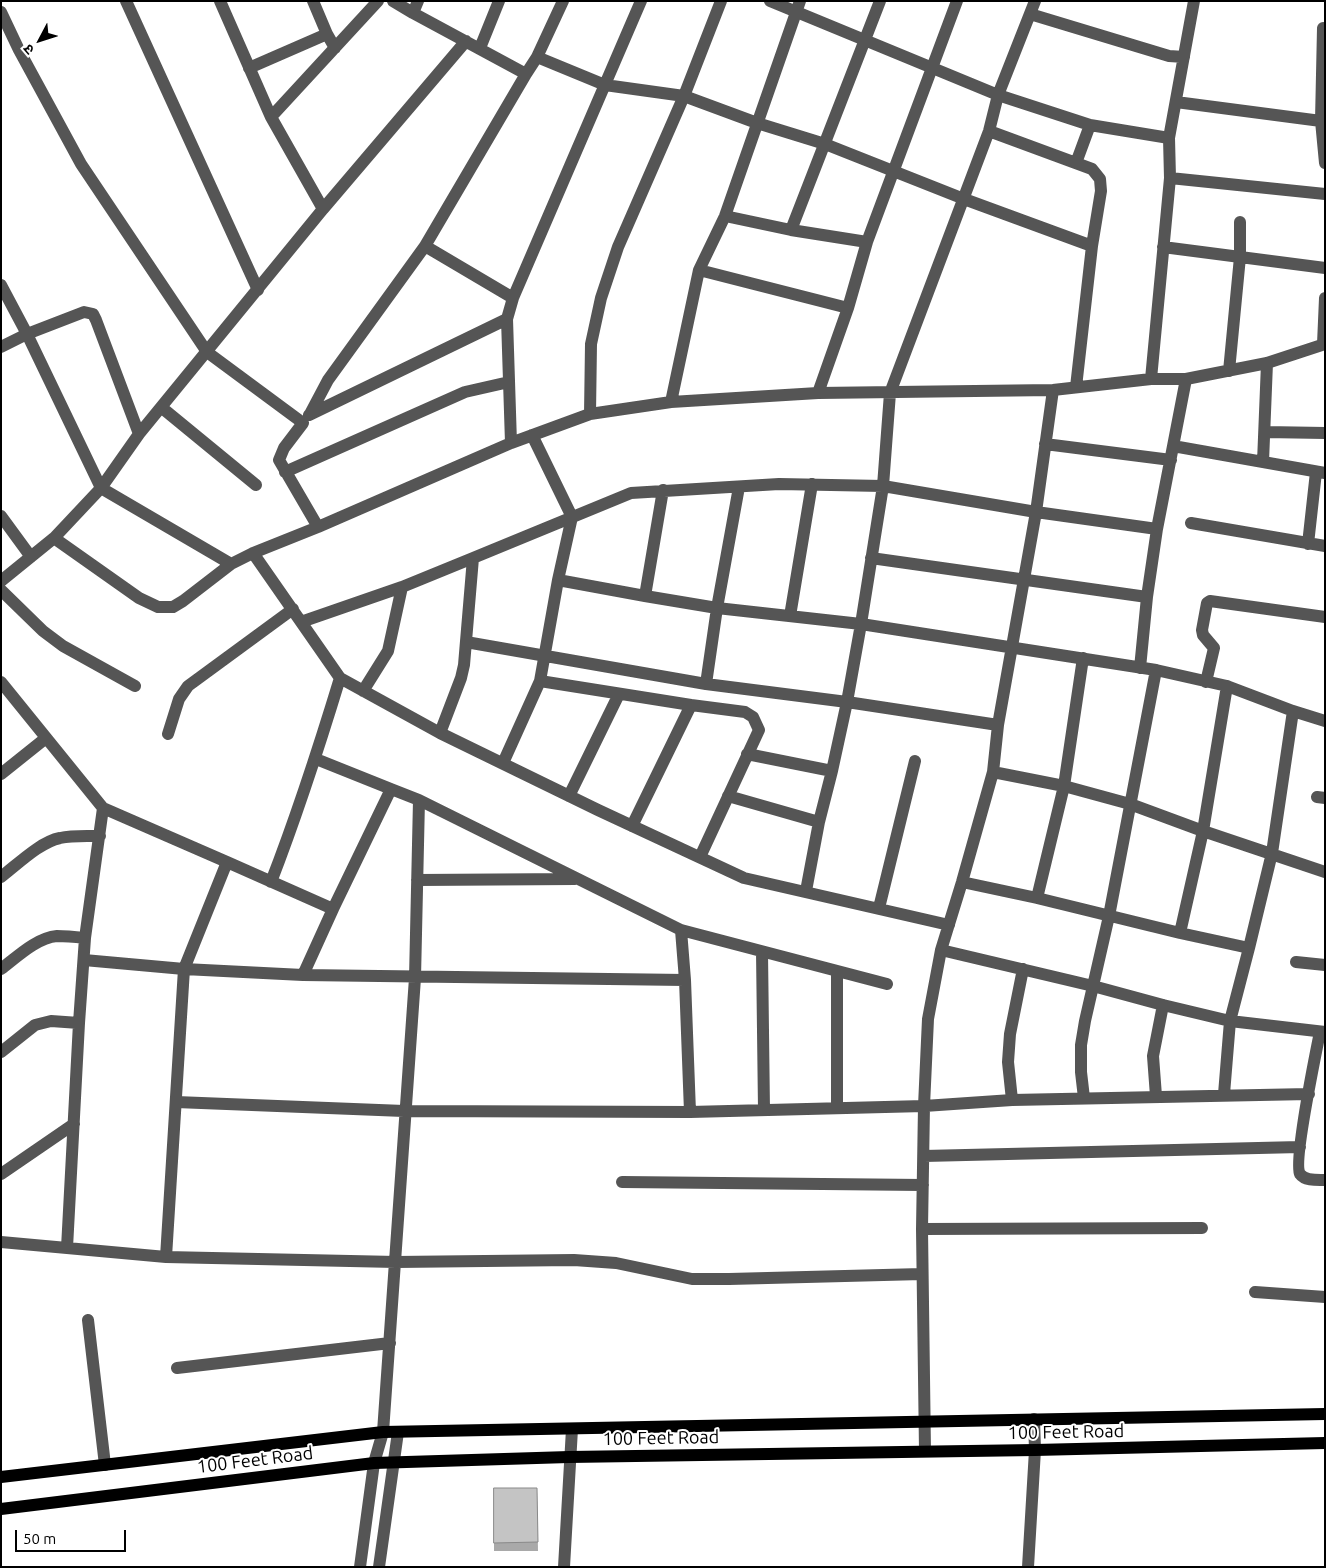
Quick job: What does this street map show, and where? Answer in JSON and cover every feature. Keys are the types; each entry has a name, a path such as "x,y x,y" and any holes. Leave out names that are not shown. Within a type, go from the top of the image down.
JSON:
{"main road":[{"name":"100 Feet Road","path":"1,1477 383,1432 1325,1414"},
{"name":"100 Feet Road","path":"1,1509 393,1462 1325,1443"}],"street":[{"path":"126,1 258,290"},
{"path":"220,1 271,117 323,209"},
{"path":"313,1 335,48"},
{"path":"271,117 378,1"},
{"path":"393,1 415,7 466,41 526,74"},
{"path":"480,48 499,1"},
{"path":"318,527 285,472 279,460 280,456 306,418 328,380 425,246 537,57 562,1"},
{"path":"511,443 507,319 512,298 641,1"},
{"path":"590,414 591,344 601,298 618,246 684,96 721,1"},
{"path":"770,1 798,6 866,40 998,95 1090,125 1169,138"},
{"path":"791,230 880,1"},
{"path":"818,393 848,308 867,242 958,1"},
{"path":"806,891 819,822 847,702 861,624 883,486 890,393 989,132 998,95 1035,1"},
{"path":"1151,378 1170,178 1169,138 1194,1"},
{"path":"671,402 699,270 725,216 798,6"},
{"path":"1,12 19,50 81,164 207,352 306,418"},
{"path":"1030,14 1169,56 1184,57"},
{"path":"1323,28 1321,122 1325,163"},
{"path":"249,68 327,34"},
{"path":"1,581 54,538 102,488 139,434 323,209 466,41"},
{"path":"537,57 604,85 684,96 757,123 825,144 964,199 1092,246"},
{"path":"1176,102 1321,122"},
{"path":"1076,163 1090,125"},
{"path":"989,132 1092,169 1100,179 1101,191 1092,246 1076,387"},
{"path":"1170,178 1325,194"},
{"path":"725,216 791,230 867,242"},
{"path":"1229,371 1240,257 1240,222"},
{"path":"425,246 512,298"},
{"path":"1163,247 1325,268"},
{"path":"699,270 848,308"},
{"path":"1,285 102,488 231,564"},
{"path":"54,538 139,598 158,606 173,607 231,564 253,553 318,527 511,443 590,414 671,402 818,393 1053,390 1151,378 1186,379 1267,363 1324,344 1325,298"},
{"path":"1,347 27,334 84,312 93,314 139,434"},
{"path":"306,418 507,319"},
{"path":"1263,462 1267,363"},
{"path":"1140,668 1147,598 1157,529 1186,379"},
{"path":"285,472 465,392 509,382"},
{"path":"925,1451 922,1229 924,1106 928,1019 941,950 993,772 998,726 1036,512 1053,390"},
{"path":"161,407 256,485"},
{"path":"1265,432 1325,433"},
{"path":"503,764 540,681 558,580 572,517 532,435"},
{"path":"1046,444 1171,460"},
{"path":"1173,446 1320,472 1308,544"},
{"path":"301,622 402,588 632,493 779,484 883,486 1036,512 1157,529"},
{"path":"790,616 812,484"},
{"path":"706,684 717,608 739,487"},
{"path":"645,596 663,490"},
{"path":"1,516 31,558"},
{"path":"1191,523 1325,546"},
{"path":"253,553 340,678 440,733 744,878 949,925"},
{"path":"440,733 461,678 473,558"},
{"path":"871,558 1147,598"},
{"path":"558,580 717,608 861,624 1156,670 1227,686 1325,721"},
{"path":"364,691 388,651 402,588"},
{"path":"1,590 43,631 135,686"},
{"path":"1206,682 1214,648 1202,630 1207,603 1210,601 1325,617"},
{"path":"168,734 178,698 188,686 293,609"},
{"path":"466,642 706,684 847,702 998,726"},
{"path":"1037,898 1064,786 1083,658"},
{"path":"1084,1098 1081,1072 1081,1045 1109,916 1156,670"},
{"path":"271,882 316,759 340,678"},
{"path":"540,681 745,712 753,717 759,730 700,857"},
{"path":"1180,933 1203,831 1227,686"},
{"path":"3,687 103,808 332,910"},
{"path":"569,796 619,694"},
{"path":"632,826 691,705"},
{"path":"1224,1094 1230,1021 1272,853 1293,711"},
{"path":"1,774 46,738"},
{"path":"748,754 832,771"},
{"path":"316,759 419,800 681,930 887,984"},
{"path":"878,908 915,761"},
{"path":"993,772 1064,786 1130,804 1325,872"},
{"path":"303,975 332,910 391,789"},
{"path":"728,796 819,822"},
{"path":"360,1567 374,1463 383,1432 390,1343 404,1111 415,978 419,800"},
{"path":"67,1248 85,938 103,808"},
{"path":"1,877 49,841 74,836 100,836"},
{"path":"166,1257 184,969 227,862"},
{"path":"417,880 578,880"},
{"path":"962,882 1248,948"},
{"path":"681,930 685,980 690,1112"},
{"path":"1,969 36,943 47,938 57,936 85,938"},
{"path":"941,950 1230,1021 1322,1032 1309,1094 1297,1169 1300,1175 1306,1179 1325,1180"},
{"path":"762,952 764,1110"},
{"path":"84,960 184,969 303,975 415,978 685,980"},
{"path":"1296,962 1325,965"},
{"path":"1012,1100 1008,1062 1010,1034 1022,969"},
{"path":"836,1108 838,971"},
{"path":"1156,1096 1153,1056 1163,1005"},
{"path":"1,1052 35,1025 51,1021 79,1023"},
{"path":"176,1102 404,1111 690,1112 924,1106 1012,1100 1224,1094 1309,1094"},
{"path":"1,1174 74,1124"},
{"path":"924,1156 1300,1147"},
{"path":"622,1182 923,1185"},
{"path":"922,1229 1202,1228"},
{"path":"1,1242 166,1257 396,1262 574,1260 616,1262 692,1279 922,1274"},
{"path":"1255,1292 1325,1297"},
{"path":"88,1320 105,1465"},
{"path":"177,1368 390,1343"},
{"path":"1028,1567 1035,1450 1034,1419"},
{"path":"564,1567 572,1428"},
{"path":"379,1567 398,1432"}],"building":[{"path":"494,1488 537,1488 538,1542 494,1543"}]}
